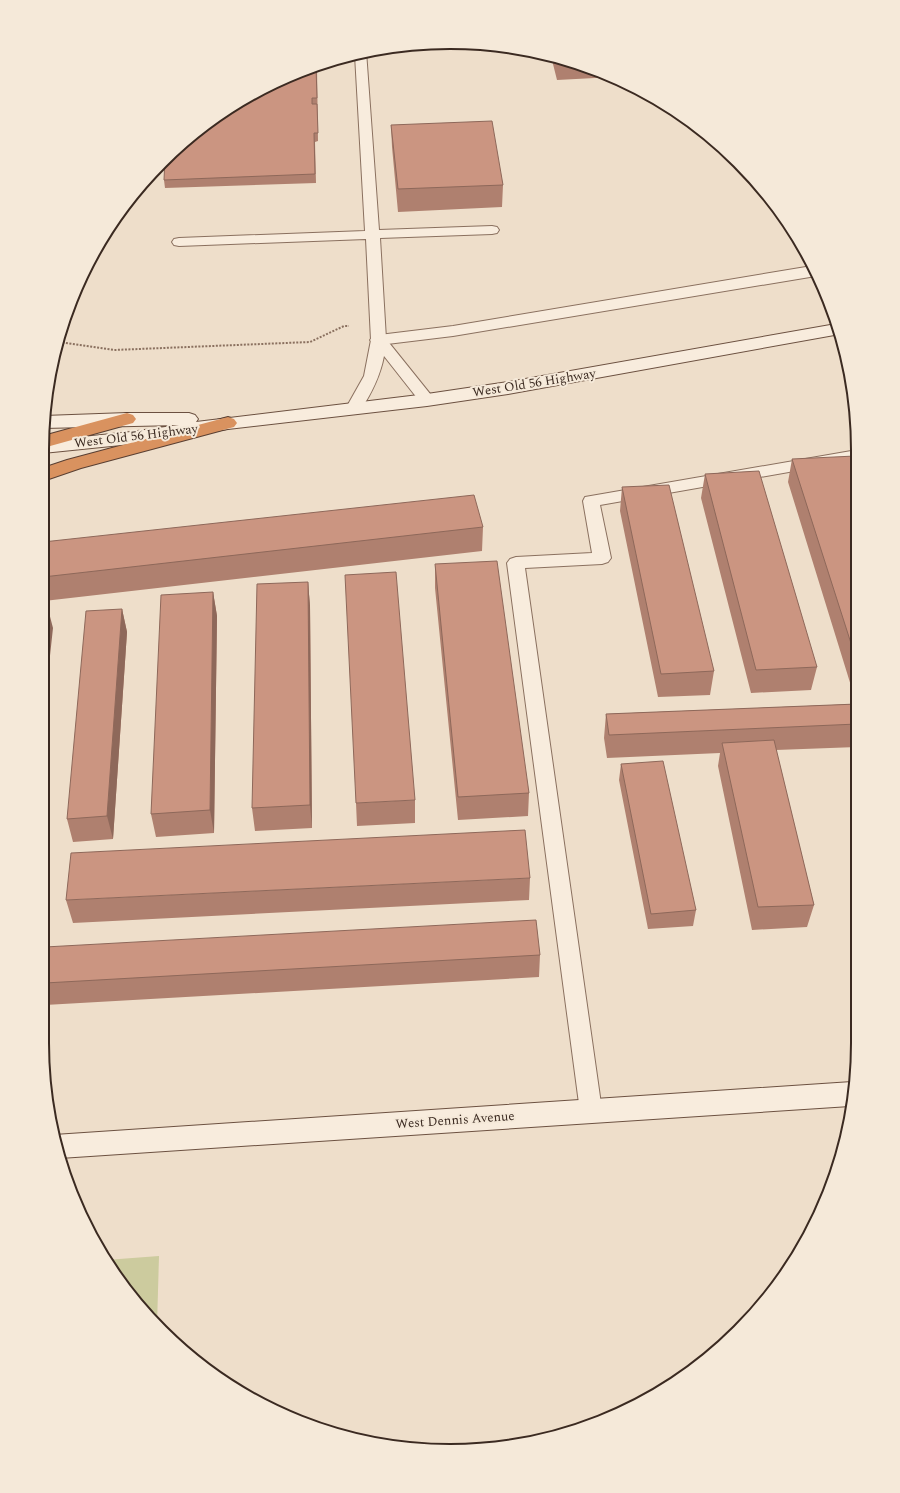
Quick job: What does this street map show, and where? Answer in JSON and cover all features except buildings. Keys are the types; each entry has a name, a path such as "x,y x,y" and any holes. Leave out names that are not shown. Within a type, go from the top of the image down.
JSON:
{"highway":[{"path":"49,440 127,419"},
{"path":"49,473 74,464 228,424"}],"street":[{"path":"378,332 453,331 809,272"},
{"name":"West Old 56 Highway","path":"49,446 131,438 228,424 427,400 833,330"},
{"name":"West Old 56 Highway","path":"50,422 179,418 228,424"},
{"name":"West Dennis Avenue","path":"63,1146 848,1094"}],"lane":[{"path":"354,408 367,389 376,365 378,332 361,59"},
{"path":"179,242 492,230"},
{"path":"378,332 427,400"},
{"path":"591,1111 516,563 602,558 591,500 851,456"}],"path":[{"path":"64,343 114,350 310,342 344,326 378,332"}],"green space":[{"path":"159,1256 157,1317 132,1287 113,1259"}]}
